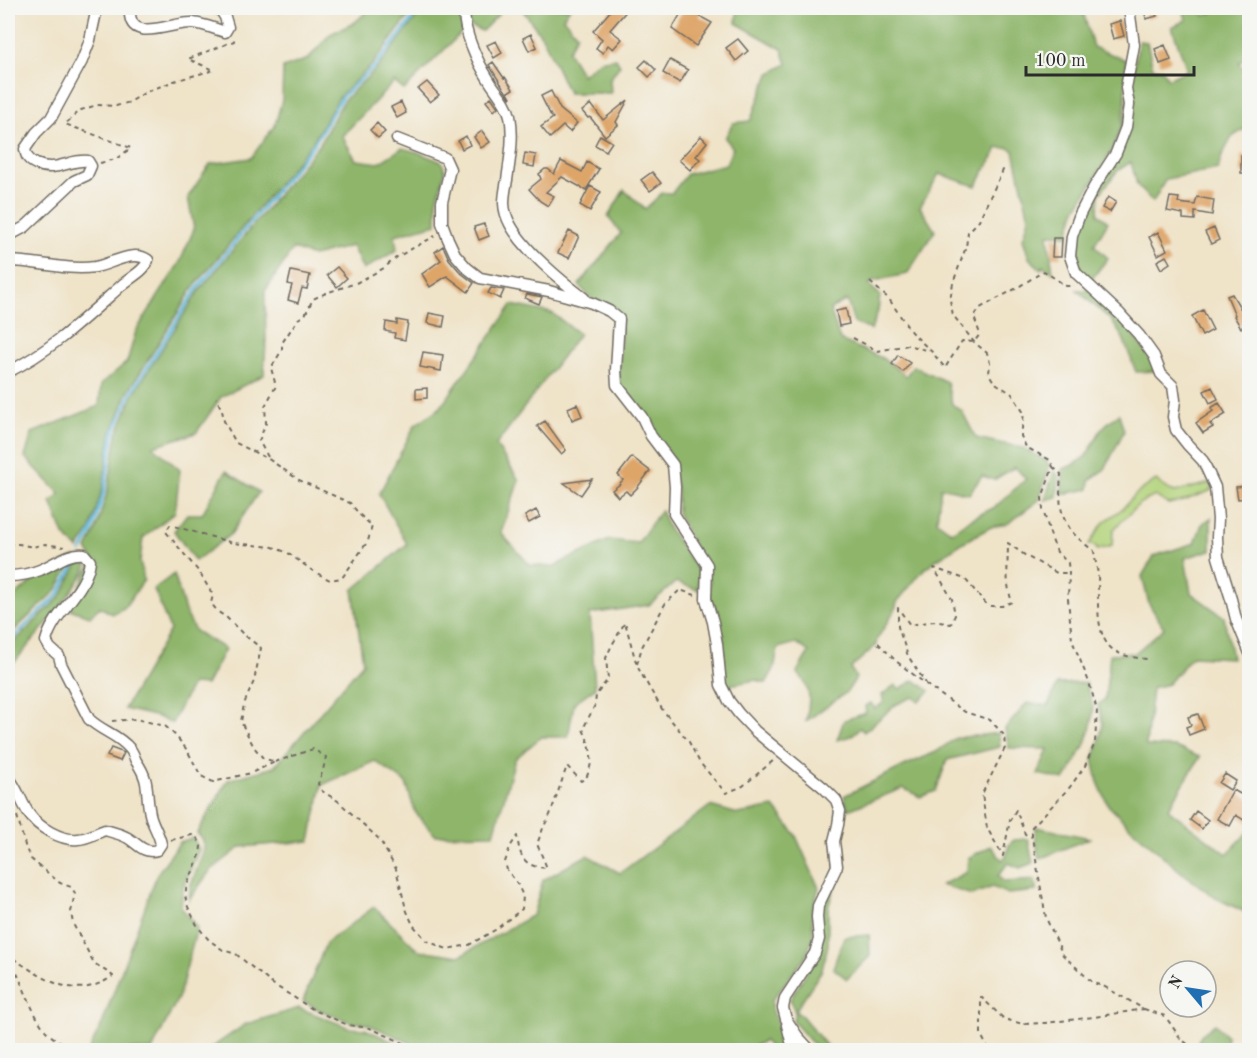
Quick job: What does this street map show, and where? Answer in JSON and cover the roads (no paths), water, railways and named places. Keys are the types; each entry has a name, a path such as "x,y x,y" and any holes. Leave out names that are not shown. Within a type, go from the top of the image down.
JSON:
{"street":[{"path":"8,236 25,227 74,181 87,174 91,166 88,161 80,160 52,168 39,165 26,156 25,149 36,133 51,118 82,61 90,40 97,8"},
{"path":"130,8 130,20 134,26 144,30 193,23 225,32 228,27 219,8"},
{"path":"465,8 466,28 473,48 489,82 510,114 512,135 503,197 504,209 510,224 528,250 573,290 609,311 619,320 617,385 642,417 651,436 673,465 674,514 706,565 706,599 713,622 721,685 739,714 824,788 836,800 840,811 834,841 837,866 819,906 817,917 819,939 815,953 785,998 783,1008 791,1041 796,1050"},
{"path":"1129,8 1134,45 1126,88 1129,105 1126,127 1116,153 1080,214 1072,236 1070,256 1076,273 1139,335 1154,356 1161,374 1173,386 1175,400 1173,417 1176,430 1203,461 1215,487 1218,557 1236,619 1250,653"},
{"path":"397,139 446,158 450,169 442,202 442,223 455,254 467,268 480,278 549,291 592,303"},
{"path":"8,261 77,268 97,266 134,255 148,260 146,267 131,277 61,339 8,372"},
{"path":"8,576 31,573 75,553 84,554 90,561 89,572 80,590 55,622 46,641 59,656 89,719 131,750 141,767 148,789 150,815 161,844 157,850 151,852 143,850 127,837 105,830 86,838 67,839 52,832 30,815 8,777"},
{"path":"786,1019 810,1050"}],"waterway":[{"path":"81,552 92,532 105,488 113,435 131,393 196,290 314,144 342,97 375,66 421,8"},
{"path":"8,641 58,595 78,558"}]}
